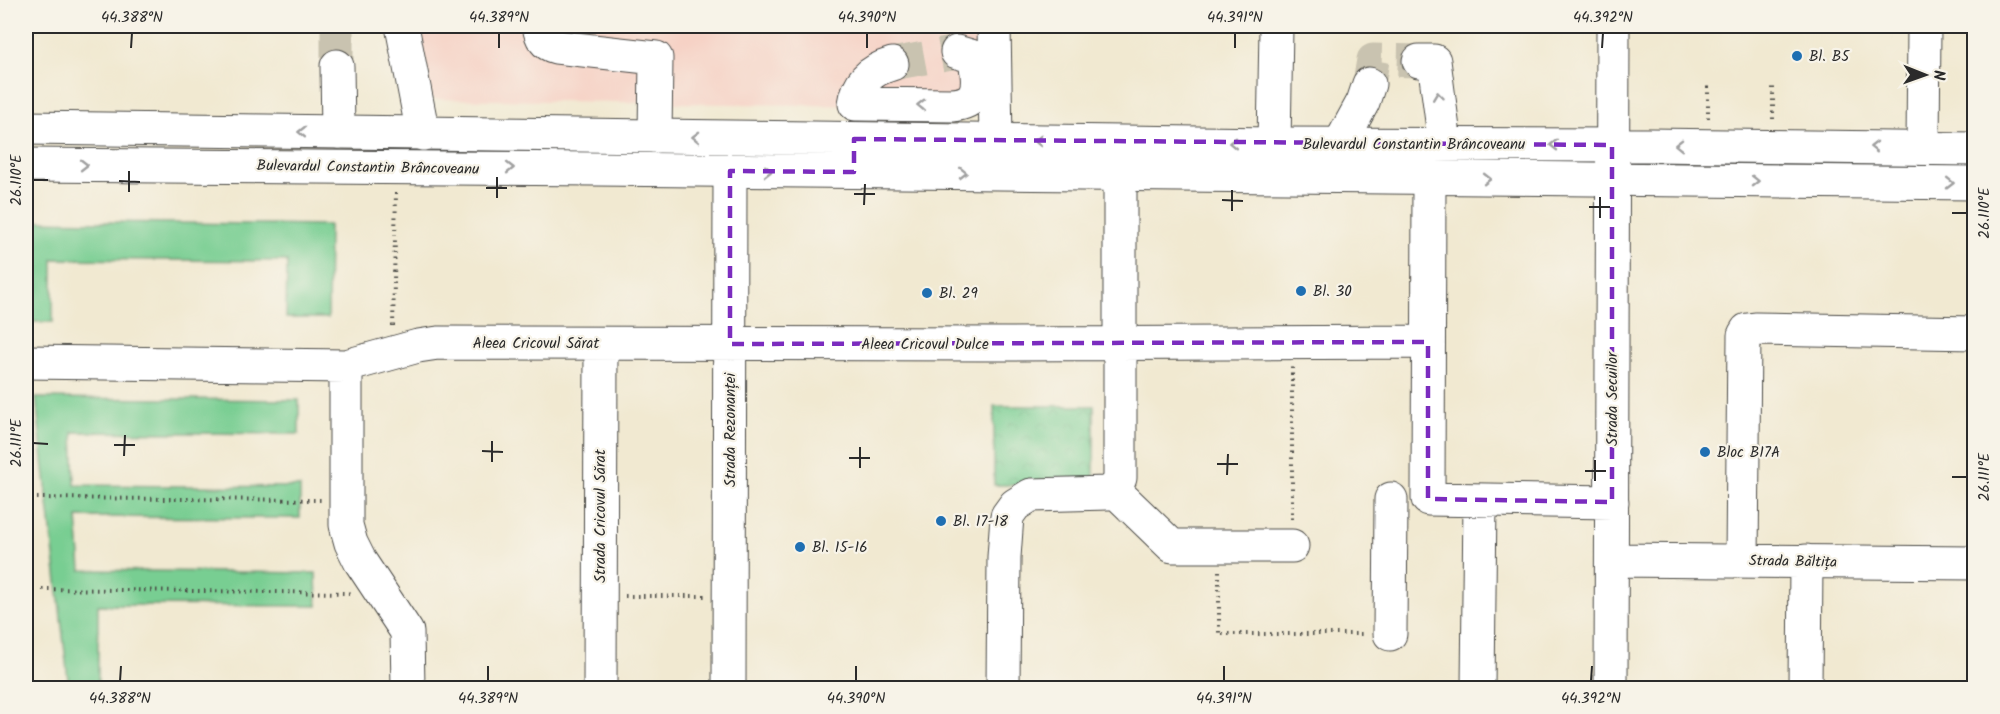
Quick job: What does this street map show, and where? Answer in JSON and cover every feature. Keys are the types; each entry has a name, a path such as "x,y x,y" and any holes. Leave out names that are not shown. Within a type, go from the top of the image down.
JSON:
{"street":[{"path":"402,26 423,134"},
{"path":"539,26 543,40 548,45 656,58 655,136"},
{"path":"994,26 996,140"},
{"name":"Strada Secuilor","path":"1611,688 1613,26"},
{"path":"1923,148 1924,26"},
{"path":"1274,144 1276,27"},
{"path":"855,104 954,105 967,102 976,94 978,88 977,68 970,56 957,52"},
{"path":"1419,61 1434,62 1444,144"},
{"path":"855,172 854,139 857,91 865,78 878,69 892,64"},
{"path":"337,66 338,132"},
{"path":"1340,144 1363,102 1369,84"},
{"name":"Bulevardul Constantin Brâncoveanu","path":"26,128 1274,144 1612,144 1974,149"},
{"name":"Bulevardul Constantin Brâncoveanu","path":"26,165 1974,183"},
{"name":"Strada Rezonanței","path":"729,688 730,171"},
{"path":"1003,688 1004,557 1007,516 1015,505 1031,495 1100,494 1114,490 1120,478 1120,175"},
{"path":"1429,178 1428,499 1612,502"},
{"path":"1742,561 1744,335 1747,330 1974,333"},
{"name":"Aleea Cricovul Dulce","path":"730,344 1428,342"},
{"name":"Aleea Cricovul Sărat","path":"26,362 346,366 438,343 730,344"},
{"name":"Strada Cricovul Sărat","path":"600,688 601,344"},
{"path":"346,366 346,525 351,543 360,561 407,632 408,688"},
{"path":"1114,490 1172,546 1292,546"},
{"path":"1390,499 1390,634"},
{"path":"1478,688 1480,500"},
{"name":"Strada Băltița","path":"1612,560 1974,563"},
{"path":"1805,688 1806,561"}],"path":[{"path":"1708,85 1708,118"},
{"path":"1773,86 1773,118"},
{"path":"392,353 396,168"},
{"path":"1292,342 1292,546"},
{"path":"31,498 345,500"},
{"path":"1219,546 1219,634 1390,634"},
{"path":"42,589 382,593"},
{"path":"600,597 729,596"}],"highlighted area":[{"path":"854,139 1612,145 1612,502 1428,499 1428,342 730,344 730,171 854,172"}],"shaded area":[{"path":"419,26 981,26 984,108 432,99"}],"green space":[{"path":"26,221 329,225 328,318 286,318 287,261 53,259 53,322 26,322"},
{"path":"36,398 299,400 299,434 73,432 75,485 300,487 300,518 77,517 81,570 316,573 317,606 98,605 98,688 69,688"},
{"path":"994,406 1094,406 1094,485 994,485"}],"tunnel":[{"path":"337,26 337,66"},
{"path":"892,64 957,52"},
{"path":"1369,84 1373,60 1419,61"}],"place":[{"name":"Bl. B5","path":"1797,56"},
{"name":"Bl. 30","path":"1301,291"},
{"name":"Bl. 29","path":"927,293"},
{"name":"Bloc B17A","path":"1705,452"},
{"name":"Bl. 17-18","path":"941,521"},
{"name":"Bl. 15-16","path":"800,547"}]}
